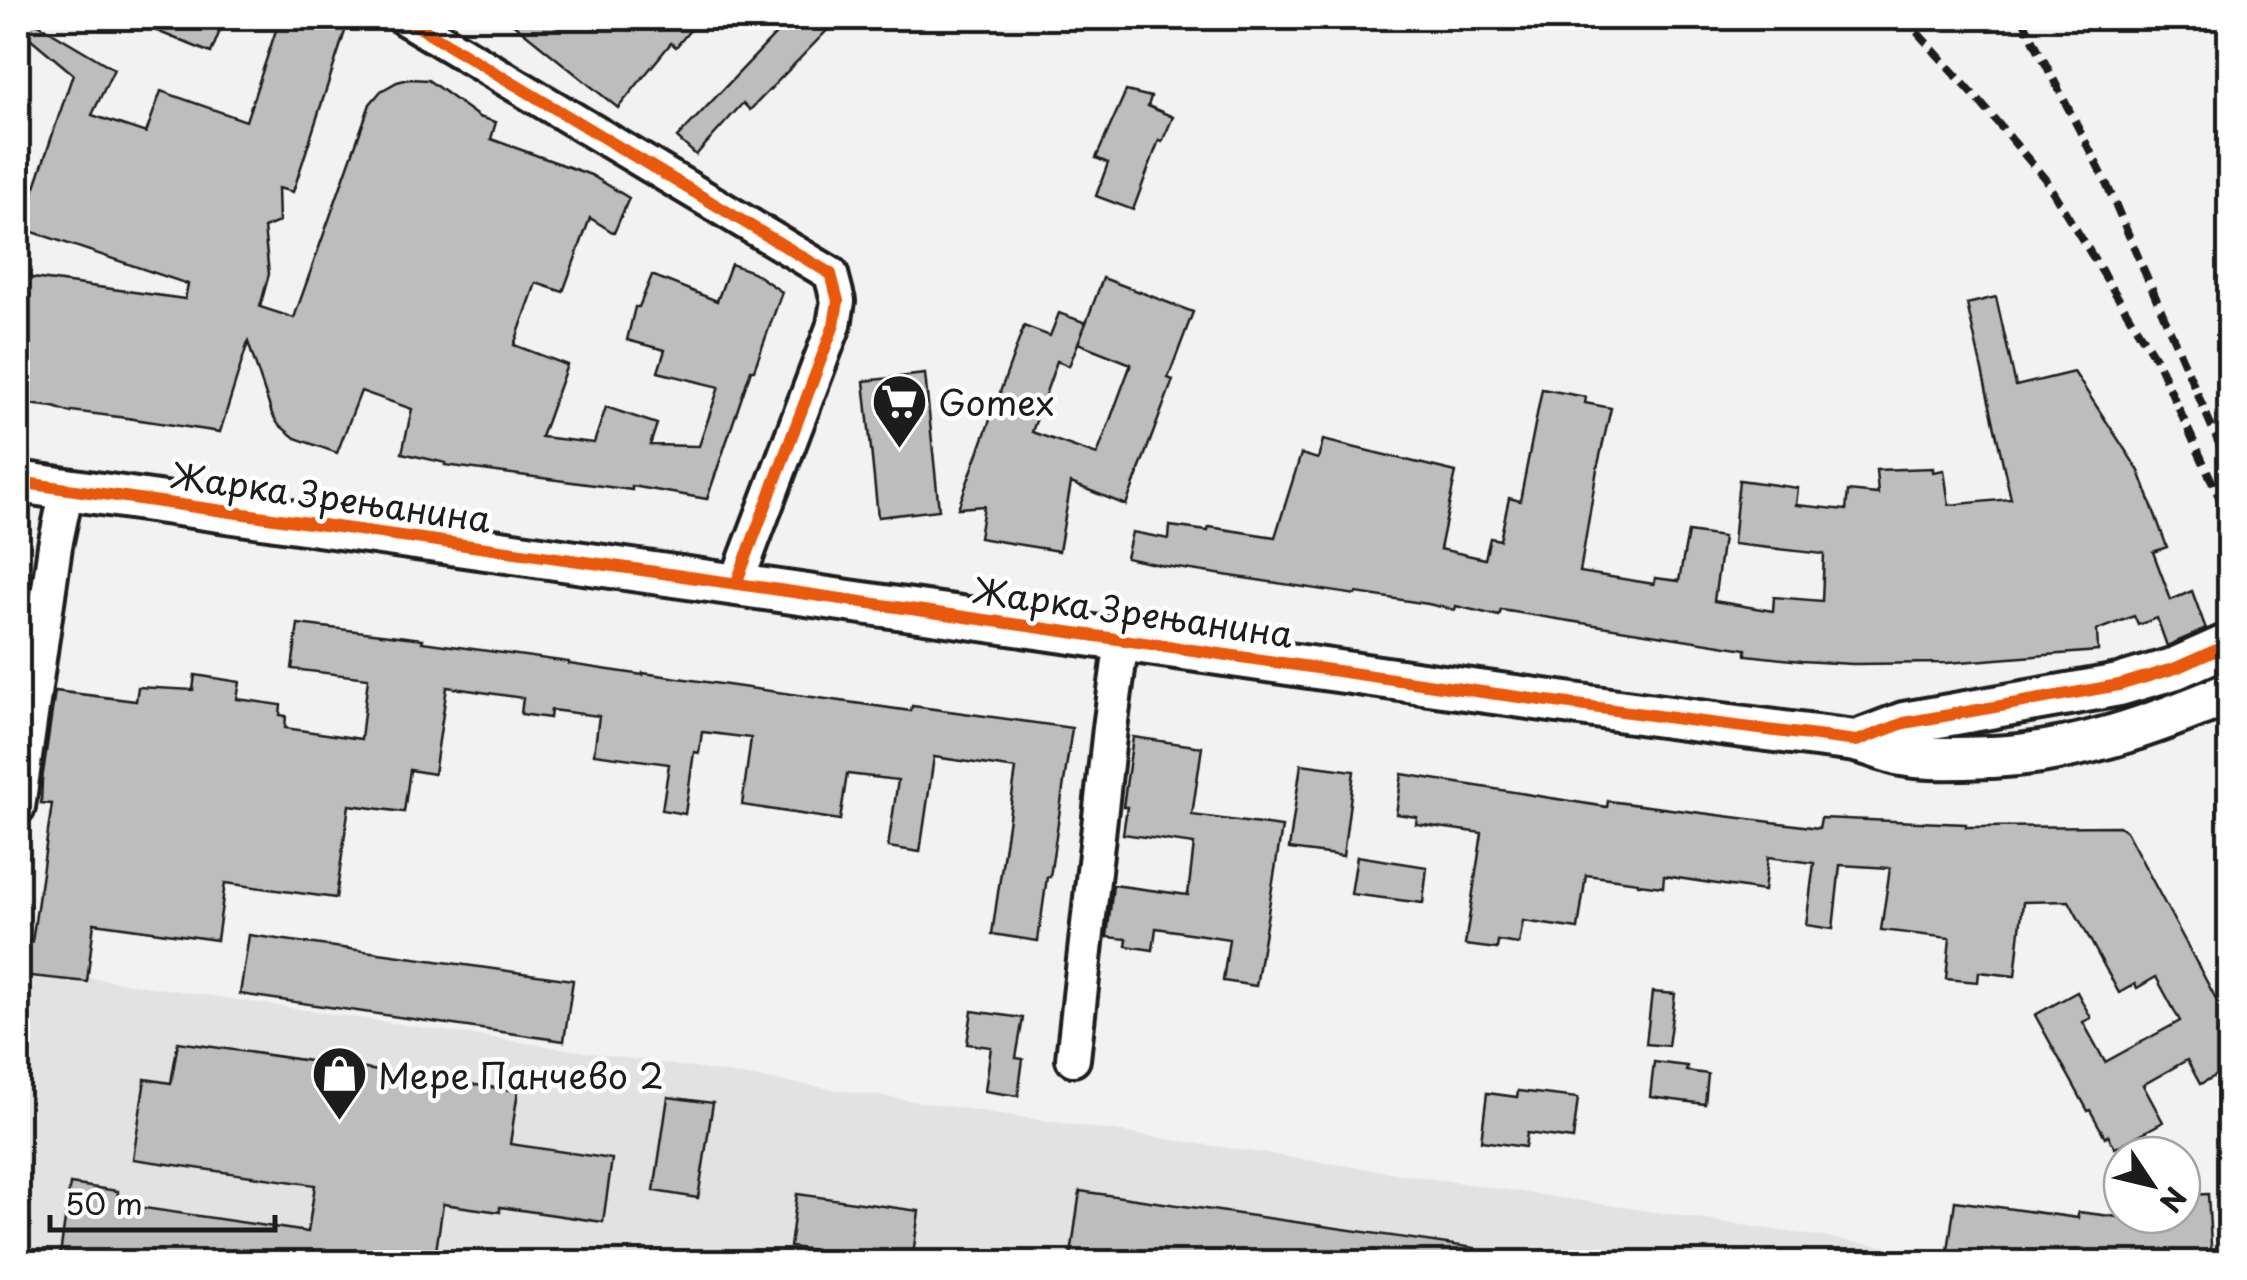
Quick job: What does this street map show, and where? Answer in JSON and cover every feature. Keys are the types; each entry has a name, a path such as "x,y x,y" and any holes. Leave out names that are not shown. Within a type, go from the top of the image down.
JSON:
{"street":[{"path":"404,18 832,274 838,301 834,326 736,584"},
{"name":"Жарка Зрењанина","path":"18,482 1694,722 1857,740 1906,756 1991,757 2062,750 2175,716 2230,692"},
{"path":"18,807 54,546 66,489"},
{"path":"1073,1059 1122,640"},
{"name":"Жарка Зрењанина","path":"1857,740 1904,723 2120,685 2176,668 2230,644"}],"shaded area":[{"path":"18,967 1989,1262 18,1262"}],"building":[{"path":"23,18 114,69 92,115 146,133 161,91 246,121 280,18 334,18 347,25 293,192 278,188 279,222 264,228 269,274 260,307 294,318 370,104 381,91 397,82 428,80 479,117 496,122 491,139 591,175 629,198 614,233 590,218 563,292 536,283 514,345 567,365 541,437 594,443 606,407 657,424 650,445 699,446 719,387 658,372 665,350 627,340 635,307 639,307 652,275 717,301 731,264 753,272 782,292 707,499 632,486 632,490 445,465 402,453 412,409 361,391 337,453 295,438 278,424 248,342 220,432 18,403 18,276 185,299 188,284 21,228 73,74 18,28"},
{"path":"125,18 225,18 211,53"},
{"path":"506,18 700,18 676,47 671,43 618,108"},
{"path":"791,18 839,18 750,110 743,103 696,155 677,138"},
{"path":"1126,91 1151,97 1148,106 1173,117 1162,142 1159,140 1133,210 1096,196 1108,163 1096,158"},
{"path":"1103,278 1193,312 1168,378 1173,380 1126,505 1071,483 1059,551 979,538 984,506 958,508 1024,326 1050,336 1059,313 1086,323","holes":["1078,343 1131,364 1097,455 1032,432 1057,361 1069,366"]},
{"path":"1996,297 2016,386 2074,372 2139,471 2167,547 2153,552 2171,600 2192,591 2206,629 2167,646 2157,618 2138,625 2134,616 2097,630 2098,651 1947,663 1801,661 1746,655 1746,649 1501,610 1499,616 1456,606 1455,610 1126,558 1132,532 1169,539 1170,526 1208,531 1209,527 1275,537 1301,454 1318,459 1323,440 1456,472 1440,549 1485,559 1490,538 1500,540 1509,498 1520,501 1542,389 1586,397 1585,403 1611,408 1580,572 1654,584 1655,578 1679,581 1688,532 1723,537 1714,601 1773,611 1774,597 1822,601 1824,554 1733,544 1739,480 1798,488 1796,505 1846,510 1848,491 1878,494 1876,470 1933,468 1933,472 1944,470 1949,505 2011,499 1967,304"},
{"path":"925,374 939,510 878,517 864,381"},
{"path":"298,624 423,639 422,642 643,675 1072,728 1038,941 992,934 1016,769 934,757 920,852 888,847 898,780 847,774 840,820 742,805 751,738 702,732 699,753 694,752 685,814 662,810 669,764 594,754 599,716 551,710 550,718 521,714 523,698 447,687 434,774 410,770 404,812 349,805 336,898 225,883 217,940 94,923 87,982 21,975 26,941 32,942 52,804 41,803 55,691 136,701 138,687 193,690 195,675 240,682 237,699 281,705 280,715 286,716 285,728 361,739 368,678 292,669"},
{"path":"1133,737 1202,747 1192,815 1282,827 1256,986 1223,981 1229,939 1156,928 1153,950 1126,946 1127,939 1107,937 1113,885 1188,895 1194,844 1123,834"},
{"path":"1301,764 1354,771 1343,856 1289,849"},
{"path":"1402,774 1607,807 1608,801 1819,828 1821,818 1966,827 2119,826 2126,831 2230,1025 2230,1068 2200,1084 2187,1060 2143,1085 2163,1122 2139,1135 2104,1135 2035,1015 2077,992 2091,1018 2083,1022 2105,1062 2180,1021 2156,977 2119,993 2069,901 2023,902 2015,976 1979,972 1978,982 1946,979 1950,938 1881,930 1890,868 1840,865 1833,929 1806,925 1814,863 1768,857 1764,891 1664,876 1663,887 1586,875 1578,929 1523,921 1519,944 1498,941 1497,949 1465,945 1482,833 1416,824 1417,817 1396,814"},
{"path":"1357,856 1427,867 1423,903 1351,894"},
{"path":"249,935 573,980 564,1041 240,994"},
{"path":"1652,992 1675,994 1668,1046 1646,1044"},
{"path":"972,1011 1023,1018 1016,1058 1023,1059 1018,1096 985,1091 991,1047 967,1044"},
{"path":"178,1042 518,1091 510,1144 612,1159 603,1222 500,1207 500,1212 443,1204 436,1251 424,1249 422,1262 59,1262 70,1184 118,1191 117,1204 308,1232 315,1185 133,1159 145,1079 171,1083"},
{"path":"1654,1062 1687,1066 1686,1071 1708,1074 1705,1104 1650,1097"},
{"path":"1518,1091 1578,1098 1573,1139 1527,1133 1525,1147 1481,1141 1487,1093 1517,1097"},
{"path":"668,1097 713,1103 698,1198 654,1191"},
{"path":"1080,1191 1475,1248 1474,1262 1070,1262"},
{"path":"797,1194 919,1211 912,1262 790,1247"},
{"path":"2202,1194 2208,1194 2212,1262 2016,1262 1948,1251 1955,1201 2078,1218 2078,1212 2102,1215 2102,1235 2202,1235"}],"railway":[{"path":"1899,18 1916,31 2045,179 2157,361 2230,521"},
{"path":"2022,18 2104,178 2230,469"}],"cycle path":[{"path":"404,18 831,274 838,301 834,325 736,584"},
{"path":"18,482 1482,692 1857,741 1904,723 2119,685 2176,668 2230,644"}],"place":[{"name":"Gomex","path":"899,450"},
{"name":"Мере Панчево 2","path":"339,1123"}]}
